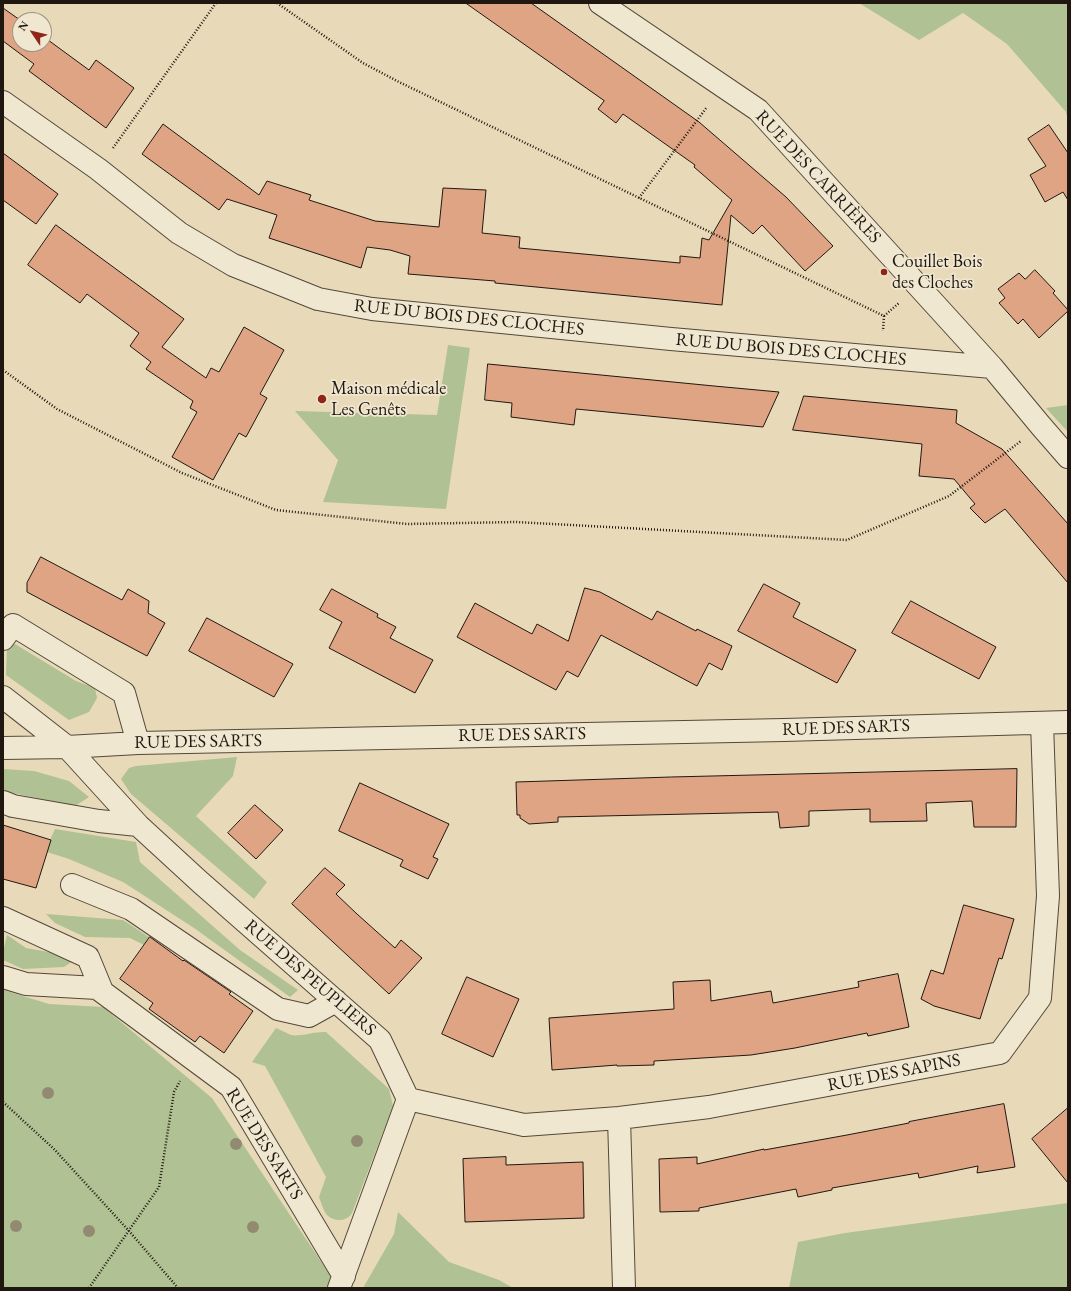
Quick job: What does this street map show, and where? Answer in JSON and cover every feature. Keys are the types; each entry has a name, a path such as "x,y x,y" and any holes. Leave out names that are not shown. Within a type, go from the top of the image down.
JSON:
{"street":[{"name":"RUE DES CARRIÈRES","path":"600,3 758,110 992,368 1068,457"},
{"name":"RUE DU BOIS DES CLOCHES","path":"3,102 98,169 179,233 233,265 318,299 372,309 663,338 992,368"},
{"path":"3,639 13,625 124,693 138,743"},
{"name":"RUE DES PEUPLIERS","path":"3,697 67,746 138,825 200,882 380,1040 408,1099"},
{"name":"RUE DES SARTS","path":"3,748 138,743 776,730 1068,722"},
{"name":"RUE DES SAPINS","path":"408,1099 524,1125 619,1118 709,1107 1000,1053 1040,998 1048,896 1042,723"},
{"path":"3,802 13,806 99,821 138,825"},
{"path":"72,885 131,909 278,1009 309,1016 336,1001"},
{"path":"3,918 88,957 102,991"},
{"name":"RUE DES SARTS","path":"3,978 26,984 97,988 231,1087 342,1282"},
{"path":"342,1282 408,1099"},
{"path":"619,1118 624,1288"}],"path":[{"path":"98,169 216,3"},
{"path":"277,3 363,63 406,86 884,316 880,358"},
{"path":"639,198 722,86"},
{"path":"3,370 56,409 182,473 276,510 407,524 516,522 847,540 949,496 1041,426"},
{"path":"89,1288 159,1187 174,1092 193,1059"},
{"path":"3,1102 55,1150 129,1231 178,1288"}],"green space":[{"path":"859,3 1068,3 1068,120 1066,112 1007,44 963,13 919,40"},
{"path":"448,345 470,348 446,509 323,502 338,460 295,411 437,415"},
{"path":"1068,405 1068,432 1046,408"},
{"path":"15,644 76,681 95,688 97,698 89,712 69,720 6,675 7,648"},
{"path":"237,757 233,776 196,816 267,882 254,899 131,794 121,779 129,768 136,766"},
{"path":"3,769 34,771 69,781 89,797 75,806 3,791"},
{"path":"55,829 136,842 140,862 240,950 298,990 290,997 194,928 123,882 69,859 47,852"},
{"path":"46,914 123,920 149,937 144,945 130,938 85,937 55,923"},
{"path":"7,935 26,948 76,959 64,967 23,969 3,960 3,952"},
{"path":"3,990 49,1004 103,1007 212,1098 332,1278 329,1288 3,1288"},
{"path":"276,1028 291,1035 326,1032 389,1089 393,1106 352,1213 347,1218 337,1220 327,1215 319,1197 326,1177 265,1066 252,1062"},
{"path":"1068,1203 1068,1288 789,1288 798,1242 845,1233"},
{"path":"398,1212 449,1262 499,1280 513,1288 363,1288 394,1234"}],"building":[{"path":"466,3 531,3 699,122 786,197 833,246 805,271 762,225 753,234 731,215 722,305 495,283 495,281 408,274 410,256 390,250 367,247 361,268 269,238 277,215 227,199 219,210 142,154 163,124 259,195 267,181 311,195 309,200 375,221 439,227 443,188 486,190 482,233 520,237 519,248 680,263 680,256 700,258 702,238 709,240 732,200 694,167 695,165 623,114 616,123 598,109 604,101"},
{"path":"3,8 12,14 12,48 3,41"},
{"path":"52,43 89,70 96,60 134,88 106,128 29,71 34,64 18,52 52,52"},
{"path":"1049,125 1068,153 1068,200 1063,192 1045,202 1030,175 1046,166 1028,139"},
{"path":"3,153 58,194 36,224 3,200"},
{"path":"56,225 184,319 162,347 206,378 211,368 219,372 244,327 284,350 260,394 267,398 246,437 239,433 213,480 172,457 197,412 190,408 193,401 146,369 151,362 130,346 139,333 87,294 80,303 28,265"},
{"path":"1035,270 1055,291 1053,293 1068,310 1039,338 1023,319 1018,324 999,303 1005,298 998,289 1019,273 1025,279"},
{"path":"488,364 779,392 763,427 576,409 574,425 511,417 512,403 485,400"},
{"path":"804,396 957,410 956,423 1002,449 1068,524 1068,583 1005,509 985,523 970,508 975,504 954,479 919,476 922,444 793,430"},
{"path":"41,557 122,600 128,589 149,601 148,613 165,623 147,656 27,592 27,583"},
{"path":"764,584 800,603 793,617 856,650 837,683 738,631"},
{"path":"585,588 600,592 652,620 657,611 696,631 697,629 732,646 722,670 709,663 697,686 601,635 578,677 567,671 556,690 457,637 475,603 532,634 537,624 568,641"},
{"path":"332,589 378,614 377,617 396,627 390,638 433,660 415,693 329,648 342,622 320,610"},
{"path":"911,601 996,647 979,679 892,633"},
{"path":"207,618 293,664 274,697 189,651"},
{"path":"1017,769 1016,827 974,827 972,801 926,803 927,821 870,822 870,809 809,811 809,826 780,828 778,812 558,817 558,822 529,824 520,818 520,815 517,815 516,782"},
{"path":"360,783 449,824 433,857 438,859 428,879 400,866 403,860 339,831"},
{"path":"255,805 283,830 256,859 228,833"},
{"path":"3,825 51,840 36,888 3,879"},
{"path":"325,868 345,885 336,894 357,914 395,948 401,940 422,958 389,994 292,904"},
{"path":"964,905 1014,919 1002,959 999,958 980,1019 934,1006 921,999 931,970 943,974"},
{"path":"150,937 183,961 184,960 231,992 229,994 253,1011 224,1053 200,1036 195,1042 149,1009 153,1003 120,979"},
{"path":"898,974 909,1027 868,1036 867,1033 795,1048 751,1055 654,1061 654,1065 617,1065 552,1070 549,1018 674,1009 673,982 710,980 711,1001 771,991 773,1003 859,987 858,982"},
{"path":"467,977 519,999 493,1057 442,1034"},
{"path":"1004,1104 1015,1167 977,1173 978,1166 919,1178 918,1173 832,1188 832,1190 798,1197 796,1189 699,1208 699,1211 660,1212 659,1159 697,1157 697,1164 764,1149 847,1135"},
{"path":"1068,1108 1068,1183 1032,1139"},
{"path":"506,1157 506,1165 583,1162 584,1218 465,1222 463,1159"}],"place":[{"name":"Couillet Bois des Cloches","path":"884,272"},
{"name":"Maison médicale Les Genêts","path":"322,399"}]}
